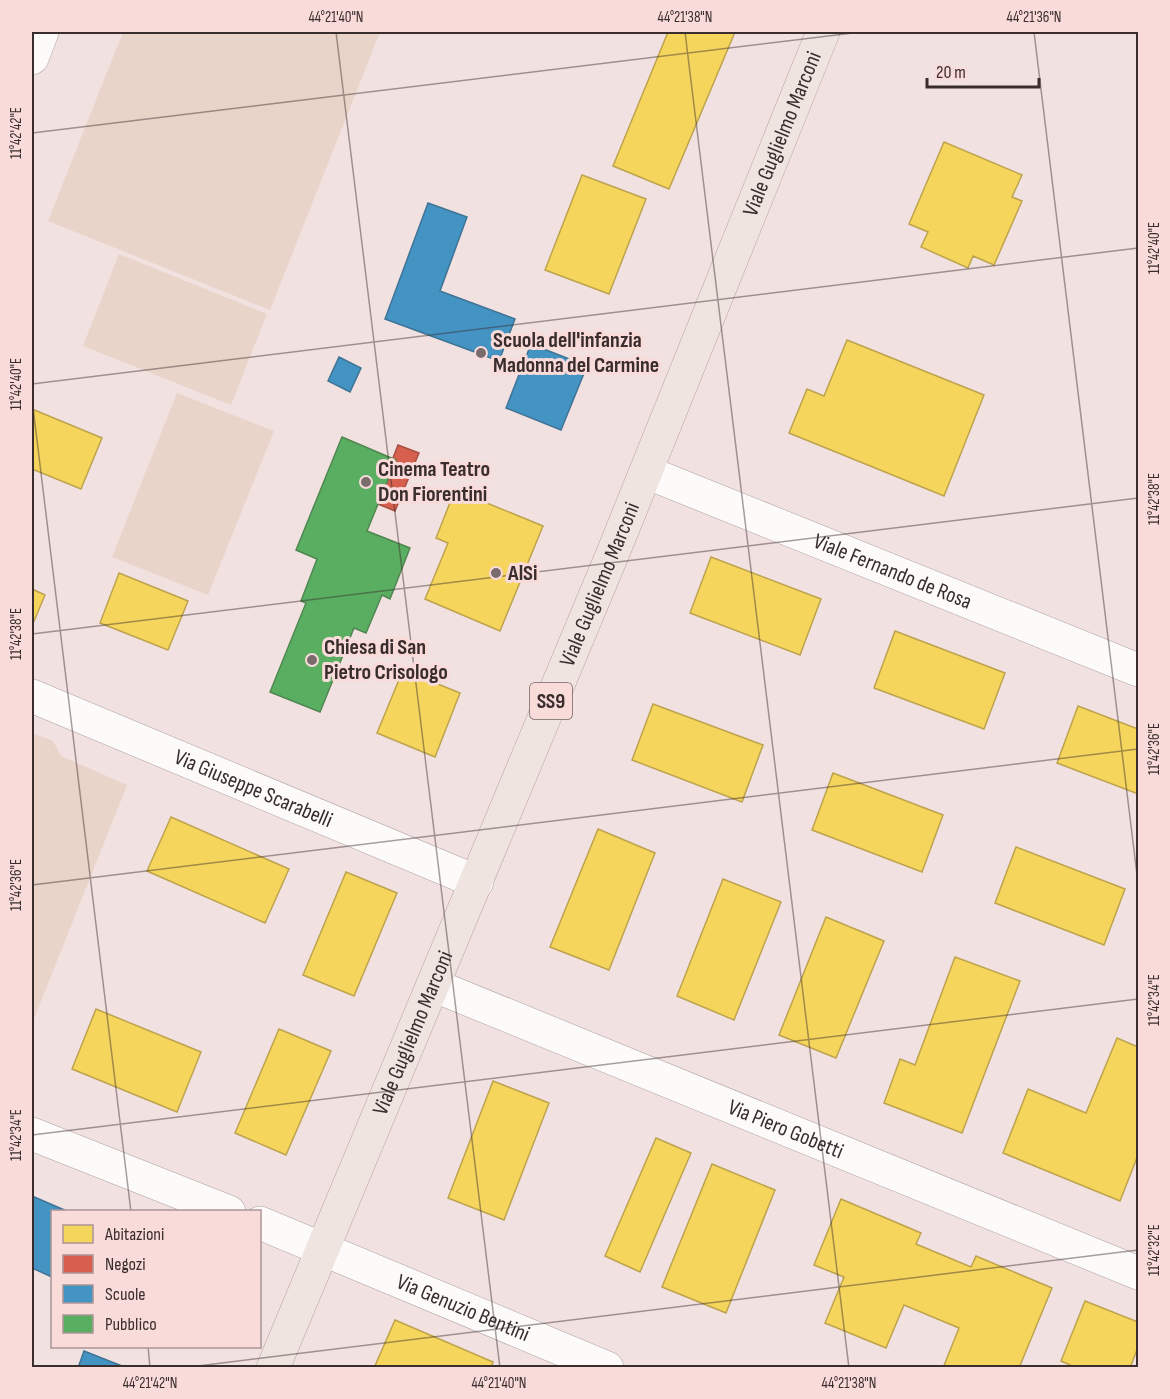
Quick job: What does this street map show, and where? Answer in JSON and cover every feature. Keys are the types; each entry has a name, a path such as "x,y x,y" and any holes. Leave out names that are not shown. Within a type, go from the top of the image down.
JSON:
{"main road":[{"name":"Viale Guglielmo Marconi","path":"273,1368 321,1248 477,882 646,472 823,32"}],"street":[{"path":"32,58 42,32"},
{"name":"Viale Fernando de Rosa","path":"646,472 1138,670"},
{"name":"Via Giuseppe Scarabelli","path":"32,696 477,882"},
{"name":"Via Piero Gobetti","path":"433,985 1138,1273"},
{"path":"32,1134 224,1210"},
{"name":"Via Genuzio Bentini","path":"261,1224 607,1368"}],"shaded area":[{"path":"123,32 380,32 270,310 48,221"},
{"path":"119,254 267,314 231,405 83,346"},
{"path":"177,393 274,431 208,595 112,557"},
{"path":"32,733 53,741 61,756 127,785 32,1024"}],"building: Abitazioni":[{"path":"668,32 735,32 669,189 613,166"},
{"path":"944,142 1022,175 1012,197 1022,201 994,265 973,256 968,268 921,247 928,232 909,224"},
{"path":"582,175 646,199 609,294 545,270"},
{"path":"847,340 984,395 944,496 789,433 807,389 824,396"},
{"path":"32,409 102,438 81,489 32,469"},
{"path":"455,490 543,526 500,631 425,599 448,543 436,538"},
{"path":"711,557 821,599 800,655 690,613"},
{"path":"119,573 188,601 168,650 100,623"},
{"path":"32,589 45,595 32,626"},
{"path":"895,631 1005,673 984,729 874,688"},
{"path":"403,670 460,693 435,757 377,733"},
{"path":"653,704 763,745 742,802 632,760"},
{"path":"1078,706 1138,729 1138,794 1057,763"},
{"path":"833,773 943,815 922,872 812,830"},
{"path":"171,817 289,869 265,923 147,871"},
{"path":"598,829 655,853 609,970 550,947"},
{"path":"1016,847 1125,889 1104,945 995,903"},
{"path":"346,872 397,893 354,996 303,975"},
{"path":"723,879 781,902 734,1020 677,996"},
{"path":"826,917 884,941 836,1058 779,1035"},
{"path":"955,957 1020,981 962,1133 884,1103 900,1059 915,1065"},
{"path":"96,1009 201,1052 177,1112 72,1069"},
{"path":"279,1029 331,1051 286,1155 235,1133"},
{"path":"1117,1038 1138,1047 1138,1155 1120,1201 1003,1153 1028,1089 1086,1113"},
{"path":"493,1081 549,1103 504,1220 448,1198"},
{"path":"656,1138 691,1153 640,1272 605,1256"},
{"path":"712,1164 775,1190 726,1313 662,1287"},
{"path":"841,1199 921,1233 916,1244 971,1267 976,1256 1052,1288 1019,1368 943,1368 959,1328 904,1305 886,1348 825,1323 844,1277 814,1265"},
{"path":"1085,1301 1138,1322 1138,1347 1130,1368 1069,1368 1070,1365 1061,1361"},
{"path":"395,1320 493,1362 491,1368 374,1368"}],"building: Negozi":[{"path":"398,445 419,453 395,511 378,504 396,460 393,458"}],"building: Scuole":[{"path":"428,203 467,217 440,291 515,319 499,361 385,319"},
{"path":"531,344 587,366 561,430 506,408"},
{"path":"339,357 361,368 350,392 328,381"},
{"path":"32,1196 64,1210 51,1210 51,1277 32,1268"},
{"path":"84,1351 127,1368 78,1368"}],"building: Pubblico":[{"path":"342,437 396,460 367,531 410,548 390,599 382,595 366,633 354,628 320,712 270,692 306,603 301,601 317,559 296,550"}],"place":[{"name":"Scuola dell'infanzia Madonna del Carmine","path":"481,353"},
{"name":"Cinema Teatro Don Fiorentini","path":"366,482"},
{"name":"AlSi","path":"496,573"},
{"name":"Chiesa di San Pietro Crisologo","path":"312,660"}]}
